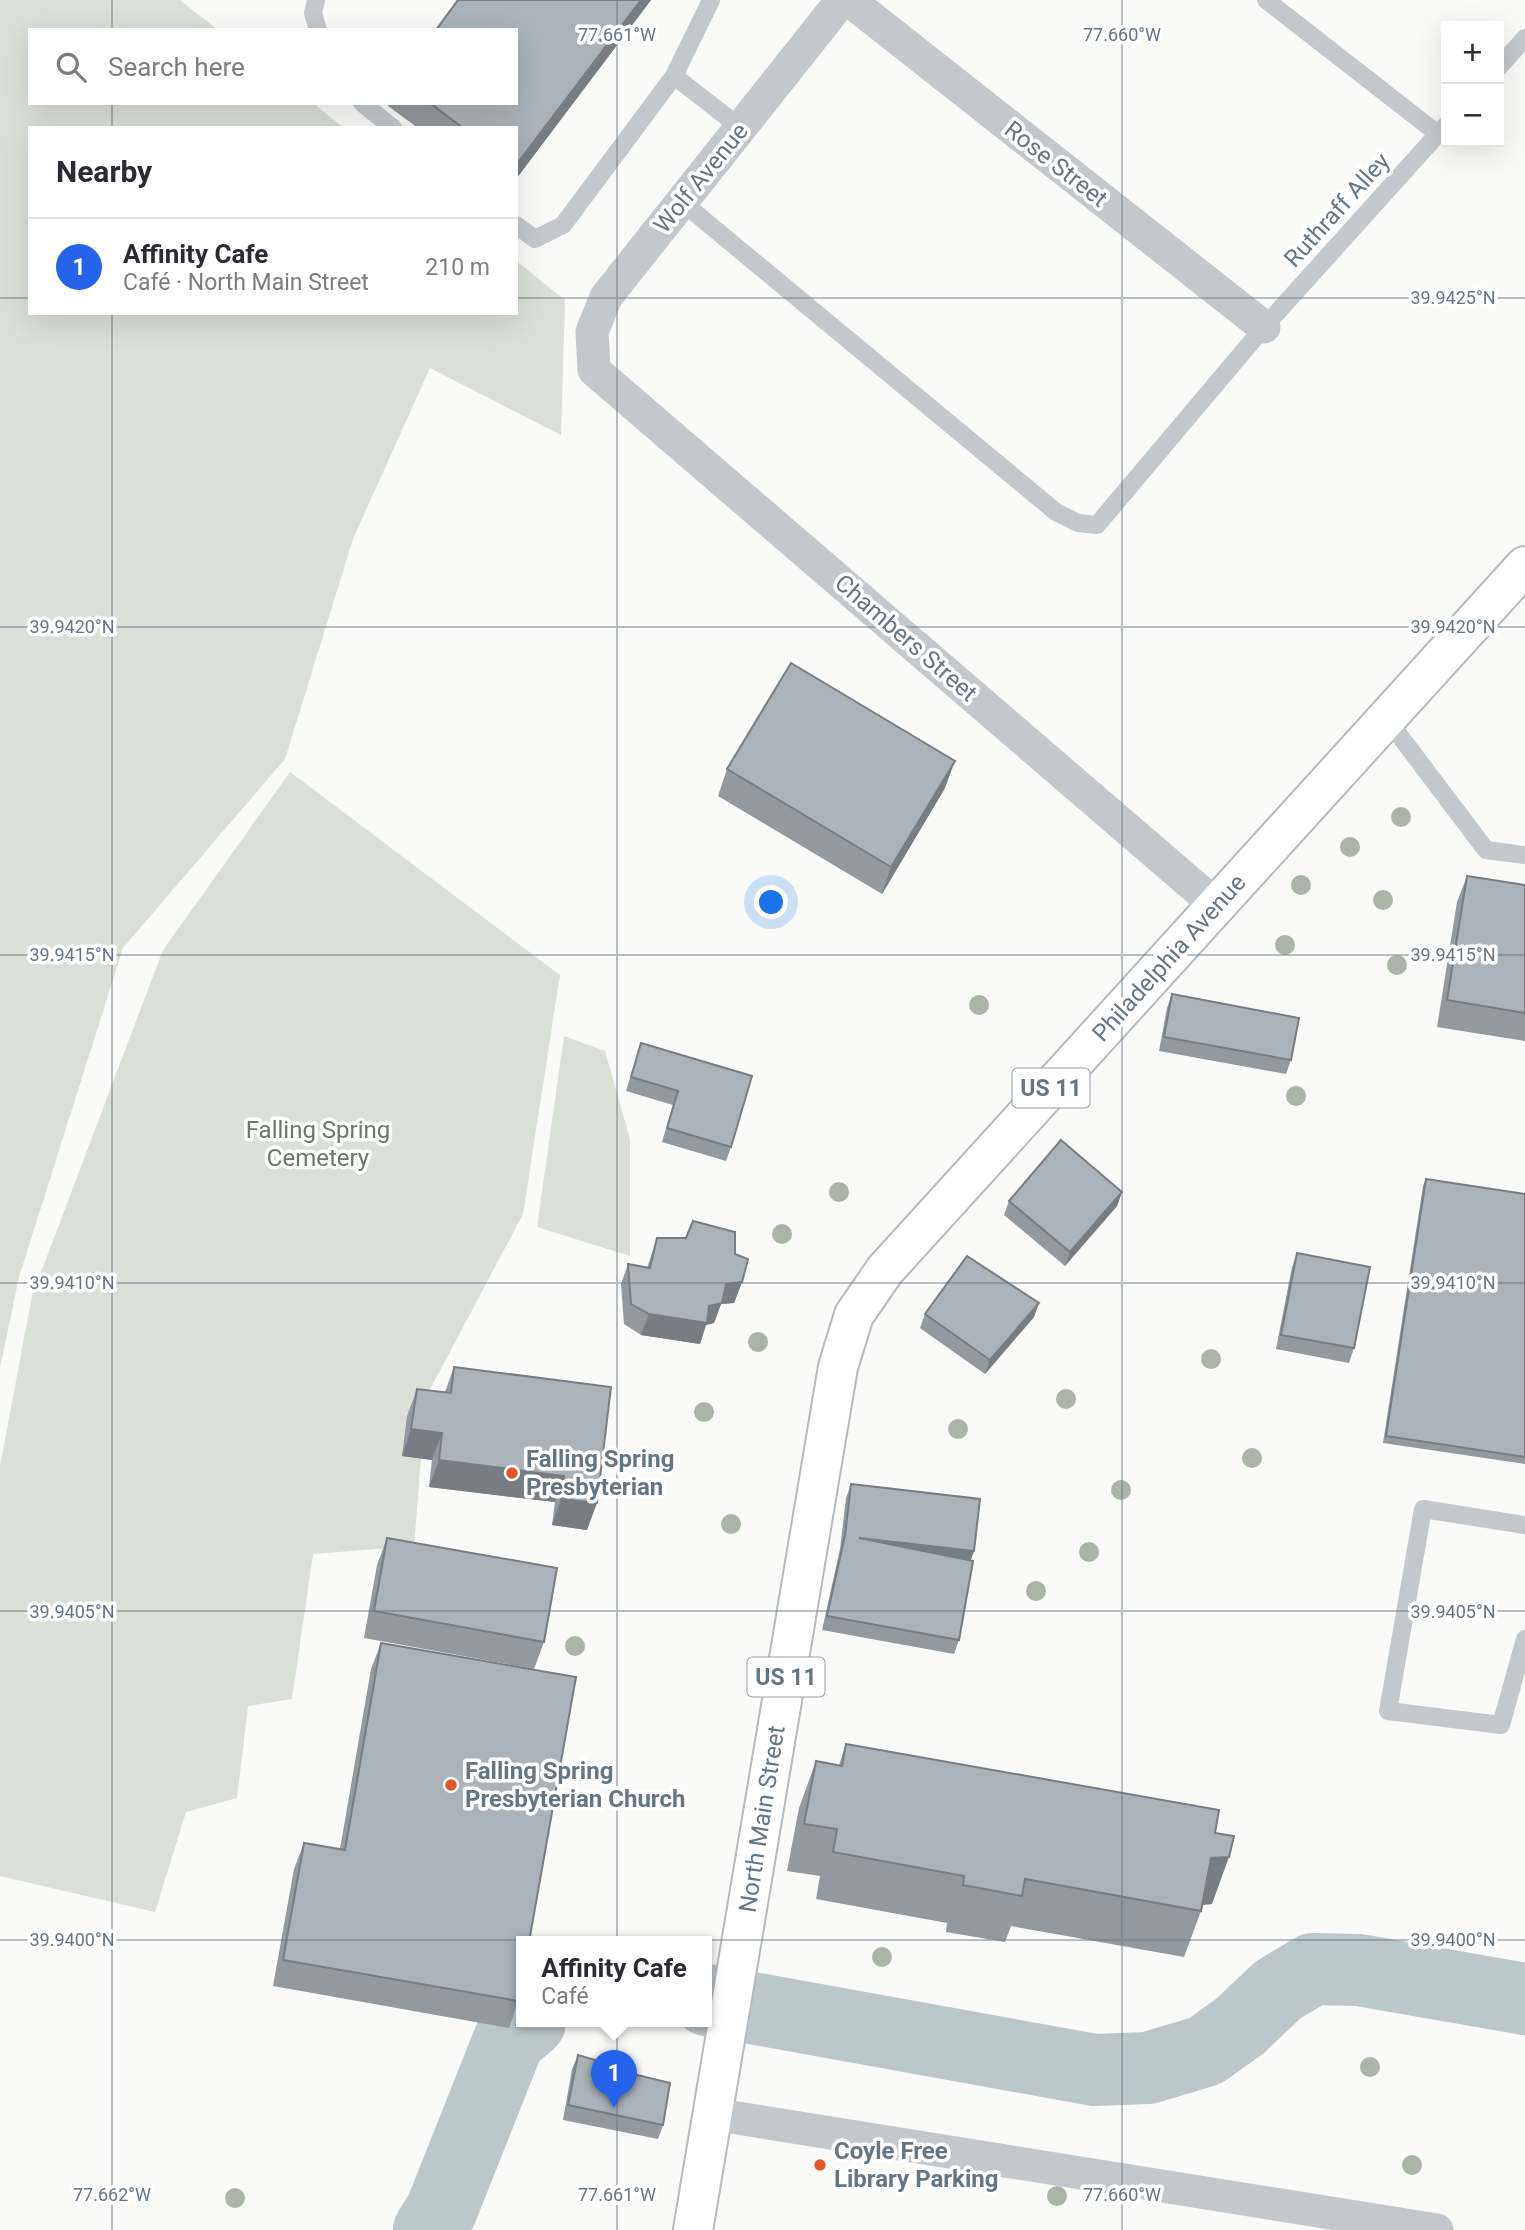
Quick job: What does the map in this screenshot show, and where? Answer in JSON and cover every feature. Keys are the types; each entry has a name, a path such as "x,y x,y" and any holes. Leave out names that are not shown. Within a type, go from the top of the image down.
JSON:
{"main road":[{"name":"Philadelphia Avenue","path":"838,1367 855,1315 885,1270 1525,566"},
{"name":"North Main Street","path":"693,2230 838,1367"}],"street":[{"name":"Wolf Avenue","path":"594,370 592,332 606,297 842,0"},
{"name":"Rose Street","path":"849,0 1264,327"},
{"name":"Chambers Street","path":"594,370 1217,906"},
{"path":"712,2114 1437,2230"}],"lane":[{"path":"316,0 313,13 317,28"},
{"path":"518,226 535,239 563,225 674,76 711,0"},
{"path":"1266,0 1441,129"},
{"path":"1504,61 1525,38"},
{"path":"674,76 741,128"},
{"path":"364,105 391,126"},
{"name":"Ruthraff Alley","path":"682,202 1056,512 1078,523 1097,525 1264,327 1441,131"},
{"path":"1387,719 1486,850 1525,855"},
{"path":"1525,1525 1423,1509 1388,1711 1501,1725 1525,1639"}],"green space":[{"path":"0,0 180,0 215,28 28,28 28,105 315,105 342,126 28,126 28,315 518,315 518,263 565,300 561,435 430,368 353,539 285,759 123,948 19,1277 0,1368"},
{"name":"Falling Spring Cemetery","path":"290,772 560,975 523,1214 426,1397 414,1546 313,1554 292,1699 248,1706 237,1798 186,1812 155,1912 0,1876 0,1466 32,1296 163,950"},
{"path":"564,1036 605,1051 630,1139 630,1256 537,1227"}],"building":[{"path":"458,0 641,0 518,162 518,126 460,126 433,105 518,105 518,28 437,28"},
{"path":"791,663 955,761 891,867 727,769"},
{"path":"1467,876 1525,885 1525,1013 1447,1000"},
{"path":"1172,994 1299,1018 1291,1060 1164,1037"},
{"path":"641,1043 752,1076 731,1147 667,1128 678,1091 631,1077"},
{"path":"1061,1140 1122,1192 1070,1252 1009,1201"},
{"path":"1426,1179 1525,1194 1525,1457 1386,1436"},
{"path":"693,1221 735,1232 735,1254 748,1259 742,1282 726,1284 722,1303 709,1306 707,1323 649,1314 631,1304 628,1264 650,1268 657,1238 686,1238"},
{"path":"1297,1253 1370,1267 1354,1348 1281,1335"},
{"path":"967,1256 1039,1303 990,1360 925,1314"},
{"name":"Falling Spring Presbyterian","path":"454,1367 611,1387 597,1503 561,1499 564,1476 439,1460 442,1433 411,1429 417,1389 451,1393"},
{"path":"851,1484 980,1499 974,1551 859,1538 973,1561 959,1640 827,1616 845,1535"},
{"path":"387,1538 557,1568 544,1642 374,1611"},
{"name":"Falling Spring Presbyterian Church","path":"381,1643 576,1677 530,1936 516,1936 516,2001 283,1960 304,1843 345,1850"},
{"path":"846,1744 1219,1810 1215,1833 1234,1836 1229,1857 1211,1858 1201,1911 1025,1879 1022,1896 963,1885 964,1876 833,1852 837,1829 804,1824 816,1761 842,1766"},
{"path":"578,2055 625,2069 625,2072 670,2083 663,2125 568,2105"}],"waterway":[{"path":"712,2001 1095,2070 1148,2068 1205,2051 1240,2026 1278,1990 1313,1969 1359,1970 1525,1999"},
{"path":"429,2230 441,2211 509,2040 524,2027"}],"place":[{"name":"Falling Spring Presbyterian","path":"512,1473"},
{"name":"Falling Spring Presbyterian Church","path":"451,1785"},
{"name":"Affinity Cafe","path":"614,2108"},
{"name":"Coyle Free Library Parking","path":"820,2165"}]}
